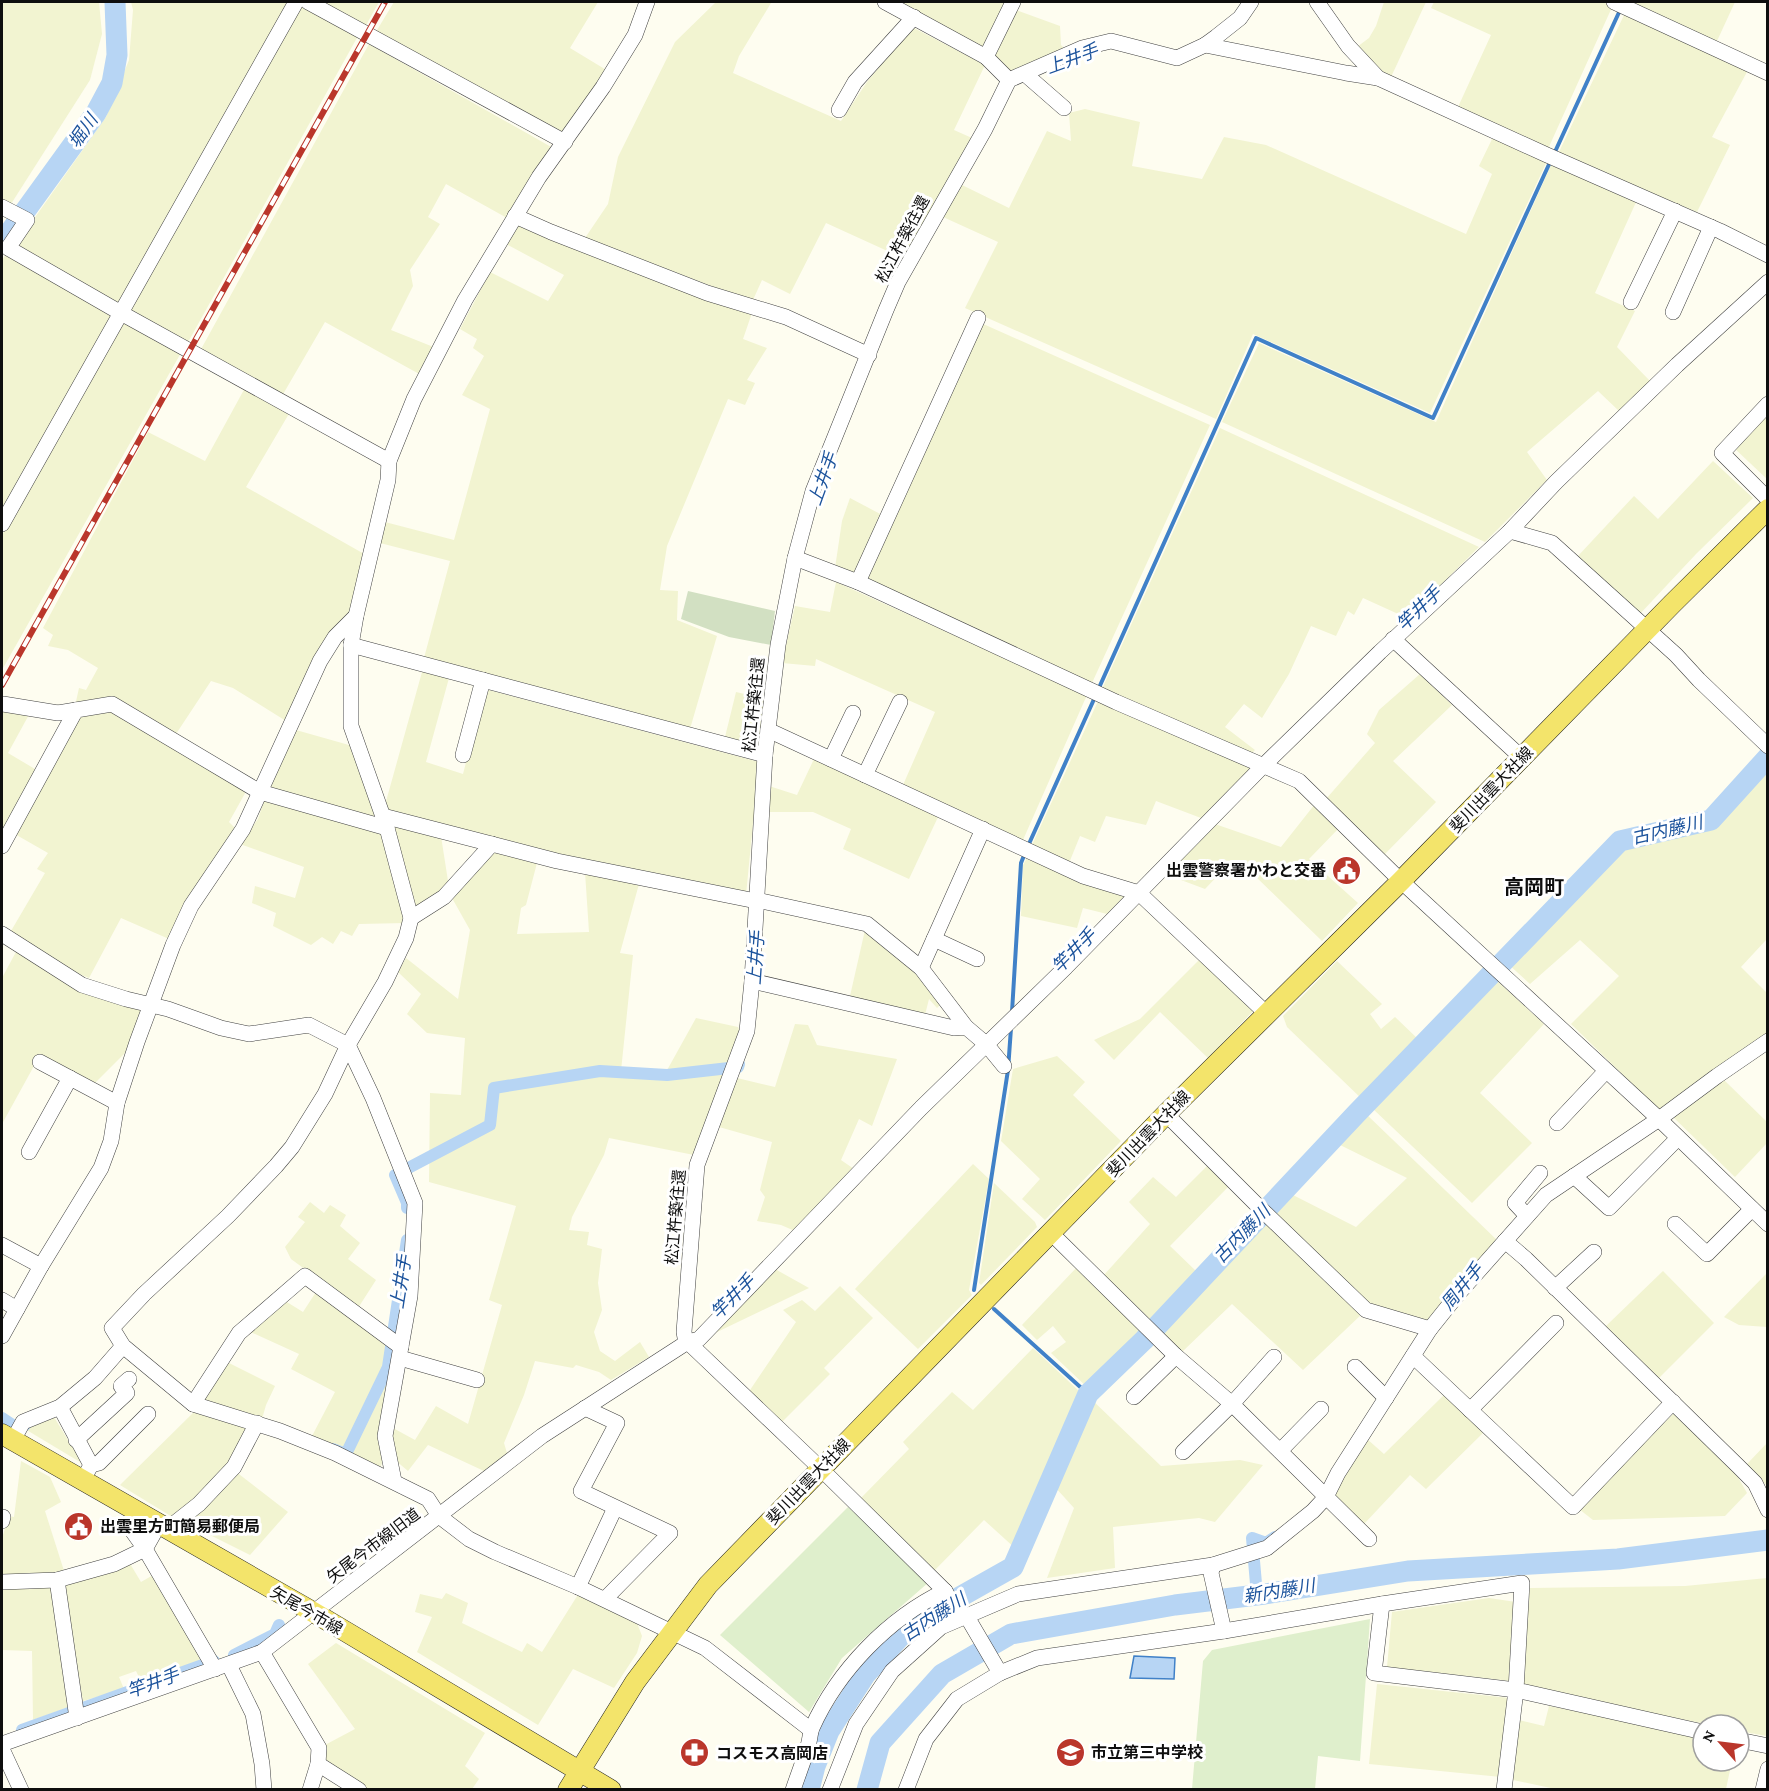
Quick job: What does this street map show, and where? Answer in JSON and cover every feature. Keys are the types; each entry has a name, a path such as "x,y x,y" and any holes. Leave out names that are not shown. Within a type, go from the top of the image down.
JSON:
{"main road":[{"name":"斐川出雲大社線","path":"568,1790 635,1682 708,1585 1166,1114 1401,881 1767,509"},
{"name":"矢尾今市線","path":"7,1437 87,1472 165,1527 313,1612 611,1790"}],"street":[{"path":"2,524 296,2"},
{"path":"308,2 565,142"},
{"path":"646,2 635,36 603,87 539,177 465,300 414,399 389,461 388,480 351,645 351,726 385,822 411,918 406,938 348,1045 325,1094 292,1147 228,1216 144,1294 112,1328 123,1346 193,1404 258,1423 335,1453 428,1498 439,1516 542,1436 688,1342 699,1339 912,1116 1139,893 1263,766 1393,639 1510,531 1556,482 1669,372 1767,282"},
{"path":"885,2 986,57 1009,80 1082,48 1111,41 1177,58 1205,45 1240,18 1251,2"},
{"path":"986,57 1012,2"},
{"path":"1317,2 1348,46 1378,78"},
{"path":"1614,2 1767,73"},
{"path":"839,110 855,82 914,17"},
{"path":"1205,45 1346,74 1378,78 1676,211 1767,255"},
{"path":"1025,74 1064,108"},
{"name":"松江杵築往還","path":"688,1342 684,1332 697,1166 747,1031 765,755 778,645 795,558 813,491 898,282 985,129 1009,80"},
{"path":"4,208 27,220 8,248 389,461"},
{"path":"1631,302 1676,211"},
{"path":"515,216 707,292 786,317 869,355"},
{"path":"1673,312 1711,227"},
{"path":"858,582 978,318"},
{"path":"1767,404 1722,453 1767,499"},
{"path":"1510,531 1552,543 1676,655 1767,746"},
{"path":"795,558 858,582 1116,702 1299,781 1401,881 1659,1119 1767,1224"},
{"path":"2,1336 41,1266 101,1168 111,1140 117,1103 137,1042 173,945 191,906 243,829 320,661 335,638 356,616"},
{"path":"1393,639 1522,758"},
{"path":"351,645 765,755"},
{"path":"463,755 483,680"},
{"path":"866,775 900,702"},
{"path":"3,704 58,712 112,704 260,792 385,822 492,844 557,861 867,924 921,968 966,1027 986,1044 1004,1066"},
{"path":"2,846 76,710"},
{"path":"831,759 853,713"},
{"path":"768,730 1083,876 1139,893 1267,1014"},
{"path":"921,968 982,829"},
{"path":"411,918 444,897 492,844"},
{"path":"2,934 82,985 126,999 152,1004 221,1028 249,1034 309,1025 348,1045 373,1098 415,1203 410,1296 385,1436 394,1480"},
{"path":"934,939 977,959"},
{"path":"752,981 954,1028 966,1027"},
{"path":"830,1790 856,1724 892,1671 941,1627 1018,1594 1212,1569 1267,1548 1313,1511 1326,1497 1338,1473 1430,1329 1546,1195 1659,1119 1767,1041"},
{"path":"40,1062 117,1103"},
{"path":"1557,1123 1606,1071"},
{"path":"29,1152 70,1078"},
{"path":"1166,1114 1366,1310 1430,1329"},
{"path":"1574,1176 1609,1208 1678,1138"},
{"path":"1527,1216 1515,1203 1540,1173"},
{"path":"1675,1224 1707,1254 1752,1209"},
{"path":"1052,1233 1176,1356 1232,1404 1370,1539"},
{"path":"1505,1241 1755,1483 1767,1510"},
{"path":"2,1245 41,1266"},
{"path":"1555,1288 1594,1252"},
{"path":"193,1404 238,1333 305,1276 401,1352 477,1380"},
{"path":"2,1300 17,1309"},
{"path":"1470,1410 1556,1323"},
{"path":"688,1342 945,1591 1000,1673"},
{"path":"7,1437 23,1422 60,1407 95,1378 123,1346"},
{"path":"1134,1397 1176,1356"},
{"path":"1413,1356 1573,1507 1673,1402"},
{"path":"1183,1452 1232,1404 1274,1357"},
{"path":"1355,1367 1386,1398"},
{"path":"76,1440 127,1393 121,1386 129,1379"},
{"path":"60,1407 76,1440 87,1472 147,1414"},
{"path":"585,1408 617,1423 581,1491 670,1533 605,1599"},
{"path":"1280,1451 1322,1409"},
{"path":"2,1582 57,1580 114,1564 145,1549 165,1527 175,1523 199,1504 234,1467 258,1423"},
{"path":"578,1587 615,1508"},
{"name":"矢尾今市線旧道","path":"2,1744 262,1652 439,1516 469,1539 495,1552 605,1599 705,1648 811,1730"},
{"path":"128,1525 253,1714 264,1790"},
{"path":"1212,1569 1223,1629"},
{"path":"57,1580 77,1718"},
{"path":"906,1790 926,1739 957,1699 1000,1673 1037,1658 1522,1583 1516,1690 1504,1790"},
{"path":"793,1790 809,1743 811,1730 848,1671 882,1634 923,1602 945,1591"},
{"path":"1382,1604 1374,1673 1516,1690 1691,1729"},
{"path":"262,1652 319,1748 318,1764 310,1790"},
{"path":"1751,1743 1767,1746"},
{"path":"2,1749 21,1790"},
{"path":"318,1764 360,1790"},
{"path":"1763,1790 1767,1769"}],"green space":[{"path":"2,2 99,2 102,34 90,80 11,204 2,199"},
{"path":"131,2 289,2 119,305 14,247 106,117 129,60 133,10"},
{"path":"317,2 379,2 365,27"},
{"path":"394,2 598,2 570,48 608,71 563,136 374,35"},
{"path":"716,2 771,3 739,56 733,73 841,121 867,82 912,27 985,65 954,130 972,138 905,259 826,223 790,294 762,280 753,300 585,238 608,204 618,157 675,42"},
{"path":"892,2 1006,2 984,51"},
{"path":"1384,2 1426,2 1391,77 1380,72 1357,47 1369,38 1376,26"},
{"path":"1434,2 1605,2 1613,5 1548,149 1458,107 1491,35 1431,8"},
{"path":"1629,2 1735,2 1717,41"},
{"path":"301,6 358,36 187,344 130,313 129,307"},
{"path":"1013,9 1060,26 1061,45 1065,49 1011,72 994,59 993,46"},
{"path":"1625,13 1748,70 1712,137 1730,145 1697,212 1558,154"},
{"path":"369,44 553,148 507,218 446,184 428,217 440,224 410,270 413,286 391,330 436,348 421,375 325,322 282,396 200,351"},
{"path":"1085,109 1140,122 1132,166 1202,179 1224,137 1266,145 1466,234 1492,174 1479,166 1494,135 1548,159 1430,413 1253,334 1216,419 965,308 998,242 943,217 962,185 1009,208 1047,131 1071,141 1069,113"},
{"path":"1552,163 1637,200 1595,293 1635,311 1617,347 1650,381 1619,411 1598,391 1527,452 1547,480 1485,542 1222,422 1259,343 1436,422"},
{"path":"520,223 562,244 581,247 753,310 743,339 767,348 747,380 755,383 745,405 728,399 667,546 660,590 678,591 677,620 717,636 690,729 424,658 450,561 380,543 385,522 454,540 490,409 462,395 484,356 473,348 477,339 460,329 490,272 548,301 564,275 506,244"},
{"path":"7,253 114,314 2,512 2,260"},
{"path":"124,320 182,351 2,670 2,535"},
{"path":"981,323 1210,425 1092,683 865,581"},
{"path":"246,386 290,412 246,487 366,555 355,610 286,721 233,688 211,681 174,737 112,699 75,706 79,688 86,690 98,668 68,650 48,646 53,635 43,628 148,432 205,461"},
{"path":"1767,411 1767,479 1733,447"},
{"path":"1220,428 1479,547 1407,618 1363,598 1354,615 1348,611 1336,636 1311,626 1289,674 1262,718 1244,704 1225,727 1255,750 1250,755 1102,689"},
{"path":"1713,461 1753,498 1638,616 1578,556 1634,496 1658,519"},
{"path":"850,498 884,516 855,576 835,568 842,521"},
{"path":"836,582 1087,695 1023,840 903,785 935,712 816,659 815,666 782,663 795,606 830,612"},
{"path":"688,591 775,611 771,645 729,637 681,619"},
{"path":"422,672 449,678 426,762 463,774 485,689 759,762 746,895 561,857 387,811 385,805"},
{"path":"1420,674 1452,705 1393,761 1436,802 1383,856 1326,799 1375,743 1367,734 1379,710"},
{"path":"736,692 766,699 762,744 757,747 725,737"},
{"path":"1099,699 1252,767 1201,818 1156,801 1146,825 1106,816 1095,842 1080,836 1069,863 1031,847"},
{"path":"2,709 31,711 8,753 40,772 2,839"},
{"path":"112,709 248,788 229,822 236,829 169,939 121,918 89,978 63,967 11,931 45,873 37,869 48,853 13,833 80,713"},
{"path":"296,730 356,747 378,821 270,789"},
{"path":"814,759 938,817 909,879 843,849 851,829 813,812 766,812 769,786 797,795"},
{"path":"1767,765 1767,939 1741,967 1767,993 1767,1035 1659,1110 1571,1024 1619,976 1580,940 1530,984 1507,963 1623,846 1715,823"},
{"path":"265,798 378,831 387,840 406,923 359,924 352,936 341,931 333,944 322,937 311,945 273,926 276,913 252,903 255,886 295,898 304,867 240,844 258,819"},
{"path":"1315,804 1341,826 1309,859 1358,903 1322,941 1253,874 1227,866 1205,889 1173,877 1172,870 1215,824 1281,847"},
{"path":"393,825 441,836 448,881 438,894 413,910"},
{"path":"494,851 537,863 526,905 521,908 517,934 589,932 585,872 639,884 620,953 633,955 621,1071 666,1072 696,1018 738,1027 741,1033 694,1155 609,1138 604,1155 572,1217 569,1230 589,1232 587,1245 602,1249 598,1283 602,1310 594,1332 600,1351 615,1361 640,1342 649,1357 611,1380 599,1372 576,1365 573,1368 535,1361 504,1443 507,1453 484,1471 428,1445 408,1471 395,1460 391,1438 393,1428 415,1440 436,1406 468,1424 502,1305 489,1300 516,1206 429,1182 430,1093 461,1095 465,1038 427,1033 407,1014 421,994 398,972 406,958 458,999 470,930 452,898"},
{"path":"1028,856 1126,895 1107,914 1083,908 1077,928 1021,916 1023,865"},
{"path":"865,930 919,973 943,1002 937,1008 929,999 925,1015 850,996"},
{"path":"17,950 146,1007 130,1048 94,1084 40,1055 2,1124 2,978"},
{"path":"1201,958 1256,1008 1208,1058 1160,1012 1114,1060 1094,1040 1140,1019"},
{"path":"1337,961 1382,1004 1370,1014 1381,1029 1395,1017 1419,1040 1363,1100 1287,1027 1283,1016"},
{"path":"1495,979 1544,1024 1480,1093 1532,1143 1472,1203 1372,1108"},
{"path":"795,1024 808,1025 817,1045 897,1059 872,1126 859,1119 841,1160 854,1169 795,1231 781,1225 757,1221 765,1197 760,1190 772,1142 719,1127 737,1078 775,1087"},
{"path":"1057,1056 1085,1082 1073,1095 1121,1141 1045,1220 1022,1199 1040,1179 1001,1141 1013,1069"},
{"path":"1724,1080 1767,1122 1767,1143 1735,1177 1672,1116"},
{"path":"1365,1113 1499,1242 1429,1324 1370,1306 1272,1214 1291,1194 1356,1227 1407,1178 1338,1144"},
{"path":"973,1164 989,1179 969,1290 972,1295 918,1349 855,1289"},
{"path":"1208,1165 1230,1185 1170,1246 1197,1272 1151,1320 1104,1275 1150,1224 1129,1202 1153,1177 1176,1197"},
{"path":"994,1183 1035,1222 1037,1227 981,1285 979,1283"},
{"path":"310,1202 324,1213 330,1205 346,1215 340,1226 360,1243 348,1259 376,1280 358,1308 291,1259 285,1247 305,1222 298,1217"},
{"path":"1265,1220 1363,1313 1303,1370 1232,1304 1182,1352 1160,1329"},
{"path":"1079,1265 1146,1331 1089,1389 1051,1353 1066,1342 1053,1326 1037,1340 1022,1325"},
{"path":"775,1269 809,1288 715,1333 713,1330"},
{"path":"1663,1271 1714,1323 1659,1378 1606,1326"},
{"path":"1767,1273 1767,1327 1739,1325 1724,1317"},
{"path":"840,1286 873,1318 824,1368 830,1374 779,1425 748,1393 796,1322 783,1310 802,1300 815,1311"},
{"path":"316,1292 395,1348 384,1458 380,1468 312,1436 335,1392 291,1369 299,1354 246,1330 282,1299 303,1312"},
{"path":"1033,1348 1081,1393 1016,1549 984,1520 933,1572 859,1500 909,1449 903,1442 952,1392 973,1410"},
{"path":"225,1361 275,1386 262,1419 201,1402"},
{"path":"1444,1395 1485,1431 1426,1489 1410,1475 1364,1524 1334,1494 1367,1439 1384,1454"},
{"path":"1091,1399 1161,1466 1240,1460 1263,1465 1215,1522 1199,1518 1113,1527 1115,1568 1047,1578 1074,1508 1055,1487"},
{"path":"195,1411 252,1425 230,1465 174,1518 120,1485"},
{"path":"1674,1413 1735,1472 1747,1493 1725,1516 1593,1520 1579,1509"},
{"path":"54,1417 68,1440 85,1465 25,1429"},
{"path":"1767,1443 1767,1486 1747,1464"},
{"path":"21,1461 50,1477 61,1502 45,1511 65,1574 2,1576 2,1538 9,1516 14,1517"},
{"path":"235,1471 288,1512 250,1555 184,1522"},
{"path":"848,1507 929,1582 842,1658 809,1712 720,1635"},
{"path":"129,1562 141,1582 155,1574 209,1660 142,1683 136,1671 119,1677 124,1689 83,1701 62,1583"},
{"path":"1767,1578 1767,1736 1751,1733 1751,1713 1691,1713 1691,1721 1520,1687 1530,1588 1685,1586"},
{"path":"54,1587 74,1705 33,1720 32,1651 2,1650 2,1588"},
{"path":"446,1593 468,1603 462,1623 522,1652 527,1643 542,1652 579,1593 637,1623 642,1636 637,1653 614,1688 573,1669 538,1725 417,1652 432,1617 415,1612 420,1594 442,1599"},
{"path":"1489,1598 1516,1602 1511,1681 1387,1667 1392,1612"},
{"path":"1370,1619 1360,1761 1318,1756 1315,1789 1192,1789 1203,1661 1212,1650"},
{"path":"336,1643 485,1733 465,1766 479,1779 472,1789 365,1789 321,1763 323,1746 355,1729 308,1664"},
{"path":"1377,1684 1509,1698 1501,1777 1369,1764"},
{"path":"1549,1706 1691,1733 1691,1773 1729,1773 1726,1789 1560,1790 1513,1780 1519,1720 1544,1726"}],"water":[{"path":"1134,1656 1175,1658 1174,1679 1130,1678"}],"waterway":[{"name":"堀川","path":"2,243 96,113 112,83 117,55 115,2"},
{"path":"1554,154 1621,8"},
{"path":"1098,690 1256,338 1433,418 1551,160"},
{"path":"1028,846 1095,697"},
{"name":"古内藤川","path":"809,1790 815,1766 829,1731 865,1675 901,1636 958,1598 1013,1567 1088,1394 1144,1340 1356,1114 1620,841 1711,820 1768,757"},
{"path":"1012,1012 1021,863 1025,853"},
{"path":"974,1290 1008,1070 1011,1028"},
{"name":"上井手","path":"407,1208 395,1175 490,1125 494,1088 600,1071 667,1075 738,1067 739,1064"},
{"name":"上井手","path":"333,1449 346,1454 388,1367 407,1240"},
{"path":"994,1309 1088,1394"},
{"name":"上井手","path":"2,1418 17,1428 25,1425"},
{"name":"周井手","path":"1257,1595 1252,1538 1266,1543 1275,1537"},
{"name":"新内藤川","path":"867,1790 880,1743 942,1674 1011,1634 1175,1605 1265,1594 1408,1571 1618,1559 1768,1540"},
{"name":"竿井手","path":"234,1655 275,1634 279,1625"},
{"name":"竿井手","path":"22,1730 214,1661"}],"railway":[{"path":"2,685 385,2"}],"place":[{"name":"出雲警察署かわと交番","path":"1347,870"},
{"name":"出雲里方町簡易郵便局","path":"79,1526"},
{"name":"市立第三中学校","path":"1070,1752"},
{"name":"コスモス高岡店","path":"695,1753"}],"district":[{"name":"高岡町","path":"1534,887"}]}
